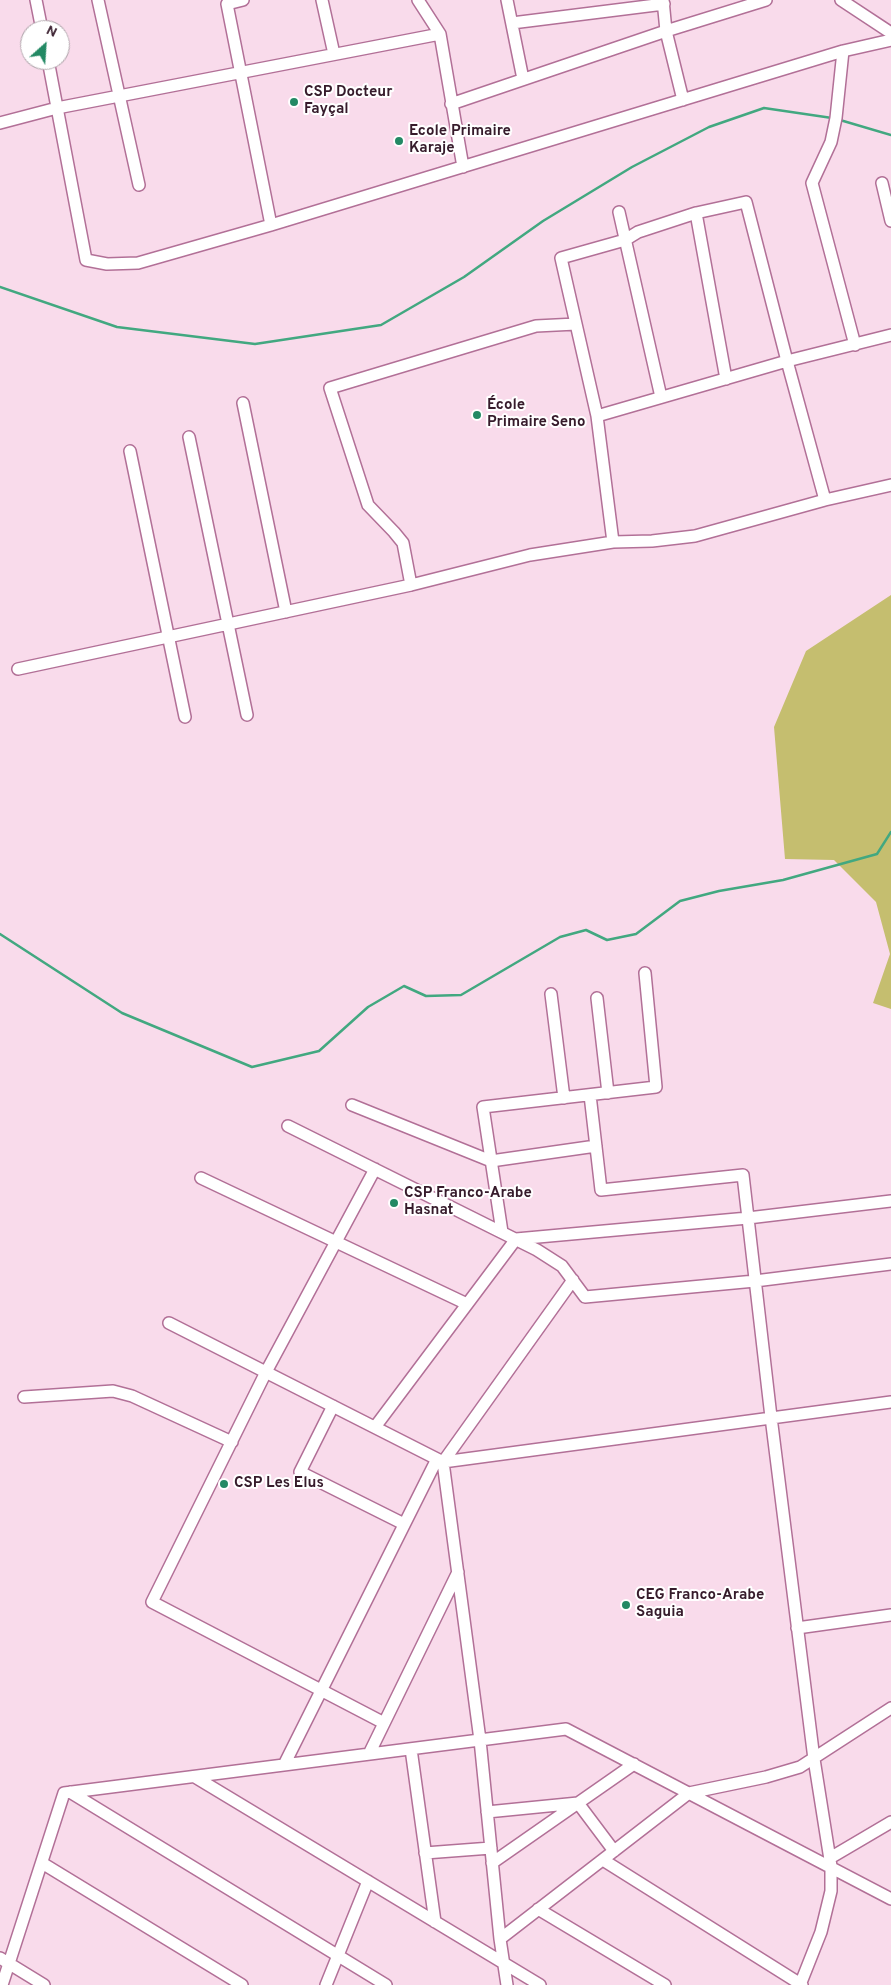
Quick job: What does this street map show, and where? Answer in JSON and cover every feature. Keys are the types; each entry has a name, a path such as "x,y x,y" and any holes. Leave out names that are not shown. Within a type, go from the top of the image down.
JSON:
{"street":[{"path":"36,0 40,20"},
{"path":"98,0 139,186"},
{"path":"243,0 226,4 271,226"},
{"path":"322,0 334,54"},
{"path":"418,0 440,34 463,167"},
{"path":"508,0 523,80"},
{"path":"451,104 666,31 766,0"},
{"path":"841,0 891,33"},
{"path":"512,23 663,2 666,31 683,100"},
{"path":"0,123 57,108 440,34"},
{"path":"50,70 86,260 107,264 138,263 271,226 843,51 891,40"},
{"path":"843,51 836,118 831,142 812,183 855,345"},
{"path":"882,183 891,221"},
{"path":"613,542 597,416 561,258 626,240 638,232 696,213 746,202 825,500"},
{"path":"619,212 661,397"},
{"path":"696,213 726,379"},
{"path":"410,585 403,543 368,505 330,388 536,326 576,324"},
{"path":"597,416 787,361 891,335"},
{"path":"243,403 286,612"},
{"path":"189,437 247,715"},
{"path":"130,451 185,717"},
{"path":"18,669 410,585 530,555 613,542 652,541 695,536 825,500 891,485"},
{"path":"502,1232 483,1107 656,1088 645,973"},
{"path":"551,994 564,1098"},
{"path":"596,998 608,1093"},
{"path":"590,1095 601,1190 742,1175 797,1628 830,1862 831,1891 824,1923 801,1985 603,1860"},
{"path":"352,1105 491,1161 596,1146"},
{"path":"288,1126 537,1250 562,1266 585,1297 756,1281 891,1264"},
{"path":"375,1169 266,1372 152,1602 384,1723"},
{"path":"201,1178 467,1304"},
{"path":"375,1427 516,1239 748,1218 891,1200"},
{"path":"284,1765 404,1524 440,1460 573,1280"},
{"path":"169,1323 440,1460 891,1402"},
{"path":"24,1397 113,1391 132,1396 232,1442"},
{"path":"333,1406 300,1472 404,1524"},
{"path":"440,1460 458,1572 480,1740 500,1939 507,1985"},
{"path":"369,1754 458,1572"},
{"path":"797,1628 891,1615"},
{"path":"500,1939 689,1793 775,1775 800,1767 891,1708"},
{"path":"2,1985 5,1961 42,1863 64,1793 566,1729 689,1793 830,1862 891,1899"},
{"path":"411,1749 435,1922"},
{"path":"492,1863 634,1764"},
{"path":"194,1777 540,1985"},
{"path":"70,1792 386,1985"},
{"path":"487,1812 578,1803"},
{"path":"578,1803 614,1850"},
{"path":"830,1862 891,1822"},
{"path":"425,1853 491,1848"},
{"path":"42,1863 242,1985"},
{"path":"326,1985 368,1881"},
{"path":"538,1909 661,1984"},
{"path":"5,1961 44,1985"}],"shaded area":[{"path":"891,595 891,1009 873,1003 890,954 876,902 834,860 785,859 774,727 806,651"}],"waterway":[{"path":"0,287 117,327 255,344 381,325 464,277 543,221 632,167 709,127 764,108 832,118"},
{"path":"840,120 891,135"},
{"path":"0,934 122,1013 252,1067 319,1051 368,1007 404,986 426,996 461,995 560,937 586,930 607,940 636,934 680,901 719,891 783,880 877,854 891,832"}],"place":[{"name":"CSP Docteur Fayçal","path":"294,102"},
{"name":"Ecole Primaire Karaje","path":"399,141"},
{"name":"École Primaire Seno","path":"477,415"},
{"name":"CSP Franco-Arabe Hasnat","path":"394,1203"},
{"name":"CSP Les Elus","path":"224,1484"},
{"name":"CEG Franco-Arabe Saguia","path":"626,1605"}]}
